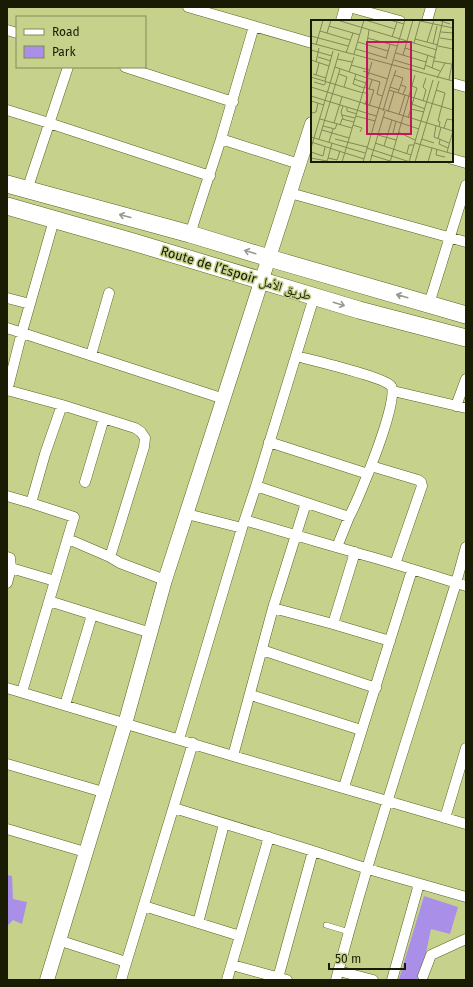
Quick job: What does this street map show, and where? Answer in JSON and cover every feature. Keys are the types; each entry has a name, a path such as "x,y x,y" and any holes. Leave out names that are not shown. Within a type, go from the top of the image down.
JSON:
{"highway":[{"name":"Route de l’Espoir طريق الأمل","path":"7,184 190,234 466,315"},
{"name":"Route de l’Espoir طريق الأمل","path":"7,206 359,310 466,338"}],"main road":[{"path":"343,20 348,7"},
{"path":"46,980 125,724 165,580 311,127"}],"street":[{"path":"188,7 311,43"},
{"path":"348,7 396,20"},
{"path":"427,20 431,7"},
{"path":"190,234 222,140 254,26"},
{"path":"27,190 68,68"},
{"path":"128,68 233,102"},
{"path":"453,83 466,87"},
{"path":"7,110 210,176"},
{"path":"222,140 299,164"},
{"path":"453,159 466,163"},
{"path":"429,304 466,185"},
{"path":"290,193 466,242"},
{"path":"54,220 8,386 135,428 142,432 145,438 144,448 110,557"},
{"path":"91,355 109,293"},
{"path":"179,739 314,297"},
{"path":"7,298 30,304"},
{"path":"7,328 224,399"},
{"path":"296,356 377,378 391,386 394,391 390,410 357,503 337,547"},
{"path":"394,391 461,407 466,379"},
{"path":"31,503 44,454 62,405"},
{"path":"85,482 104,418"},
{"path":"269,442 369,470 418,480 421,482 422,486 395,564"},
{"path":"256,486 349,518"},
{"path":"7,496 74,518 22,692"},
{"path":"233,756 251,695 273,608 297,536 306,503"},
{"path":"187,514 244,524 297,536 356,552 461,584"},
{"path":"68,539 110,557 120,563 165,580"},
{"path":"373,980 337,975 388,801 461,584 466,547"},
{"path":"333,624 356,552"},
{"path":"7,557 10,558 12,568 7,583"},
{"path":"12,568 55,581"},
{"path":"344,787 412,570"},
{"path":"50,601 151,633"},
{"path":"273,608 390,641"},
{"path":"65,705 92,615"},
{"path":"262,650 376,688"},
{"path":"7,688 466,824"},
{"path":"251,695 361,730"},
{"path":"121,980 194,743"},
{"path":"445,818 464,761 466,748"},
{"path":"7,764 103,792"},
{"path":"174,808 368,869 466,897"},
{"path":"198,923 224,824"},
{"path":"7,829 85,852"},
{"path":"227,980 269,837"},
{"path":"232,965 282,979 313,851"},
{"path":"392,980 419,884"},
{"path":"144,906 240,936"},
{"path":"423,976 431,955 466,939"},
{"path":"58,940 126,962"}],"lane":[{"path":"326,925 349,932"}],"green space":[{"path":"7,875 12,876 13,899 27,902 22,924 13,920 7,926"},
{"path":"424,896 458,907 450,934 431,929 424,962 417,980 402,980 399,979"}]}
